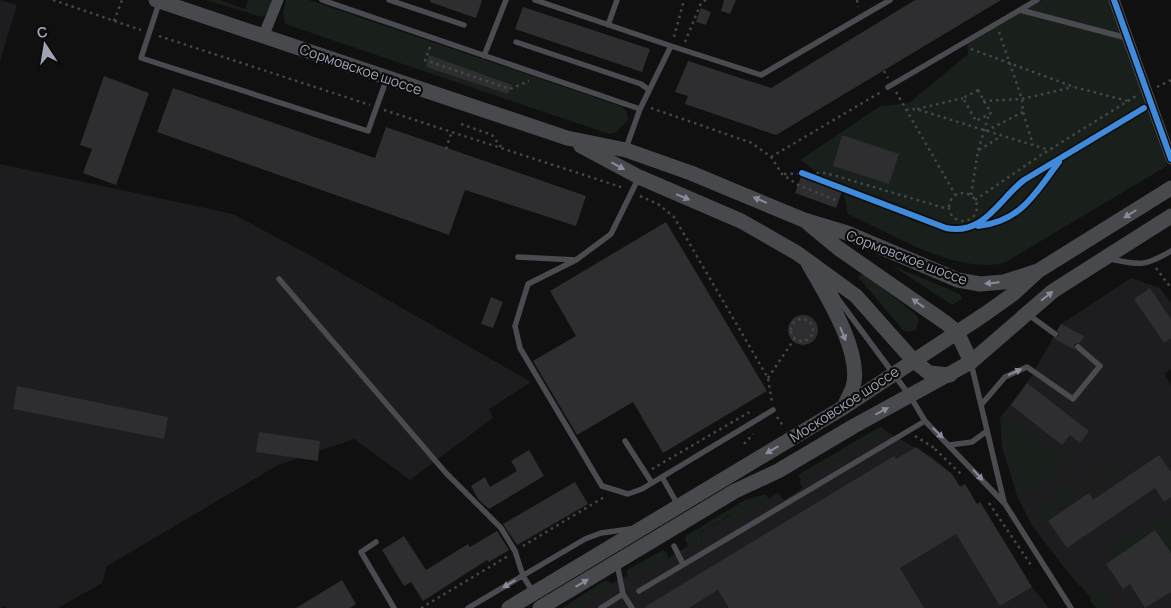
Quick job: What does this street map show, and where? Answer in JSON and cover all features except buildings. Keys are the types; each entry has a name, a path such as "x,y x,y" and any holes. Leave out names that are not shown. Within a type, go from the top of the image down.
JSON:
{"main road":[{"name":"Сормовское шоссе","path":"157,1 567,138 626,150 691,173 804,220 846,233 958,280 980,284 1004,282 1038,271"},
{"name":"Сормовское шоссе","path":"567,138 639,177 741,221 806,259 856,296 913,360 928,373 950,375"},
{"name":"Московское шоссе","path":"509,608 844,407 1013,294 1038,271 1171,188"},
{"name":"Московское шоссе","path":"540,608 735,491 778,472 854,426 971,362 1026,312 1053,291 1171,216"},
{"name":"Сормовское шоссе","path":"804,220 838,248 878,274 957,332"},
{"path":"806,259 828,298 853,360 853,387 844,407"},
{"path":"957,332 971,362"}],"street":[{"path":"264,36 278,0"},
{"path":"1114,0 1152,90 1171,159"}],"lane":[{"path":"322,0 542,76 641,107"},
{"path":"390,0 464,25"},
{"path":"484,56 506,0"},
{"path":"536,0 761,75 890,0"},
{"path":"608,25 617,0"},
{"path":"888,87 1037,0"},
{"path":"157,1 141,58 368,131 387,78"},
{"path":"1020,10 1129,39"},
{"path":"516,42 641,84 649,90"},
{"path":"626,150 641,107 671,46"},
{"path":"639,177 611,234 576,260 528,284 515,326 520,348 602,486 628,494 652,483 773,410"},
{"path":"1105,258 1138,265 1155,261 1171,251"},
{"path":"518,257 576,260"},
{"path":"826,273 838,299 910,396 925,421 1005,504 1071,608"},
{"path":"279,279 446,473 502,528 516,551 523,576 534,593"},
{"path":"1026,312 1055,334"},
{"path":"981,405 1005,377 1027,367 1073,399 1100,366 1078,347"},
{"path":"971,362 1005,504"},
{"path":"639,591 925,421"},
{"path":"950,445 972,442 987,431"},
{"path":"625,441 652,483"},
{"path":"662,477 679,506"},
{"path":"468,608 585,539 601,533 649,524"},
{"path":"376,542 360,552 394,608"},
{"path":"674,546 683,564"},
{"path":"617,562 623,594 632,608"},
{"path":"601,608 623,594"}],"path":[{"path":"53,0 633,192 658,204 674,217 768,378 773,410"},
{"path":"114,21 122,0"},
{"path":"671,46 684,0"},
{"path":"682,49 701,3 706,0"},
{"path":"996,24 1007,61 1022,99 1023,112 1033,145"},
{"path":"960,46 1007,61 1074,87 1128,101"},
{"path":"428,61 510,89 542,76"},
{"path":"975,200 1049,150 1128,101 1169,80"},
{"path":"770,157 888,87"},
{"path":"984,101 1022,99 1074,87"},
{"path":"906,110 963,98 978,90 991,113 989,114 978,151 971,195"},
{"path":"963,98 976,121 989,114"},
{"path":"900,100 955,194"},
{"path":"641,107 752,143 770,157 782,174 798,185 838,201"},
{"path":"916,109 985,132 1049,150"},
{"path":"985,132 1023,112"},
{"path":"461,124 492,135 501,148"},
{"path":"446,148 452,132"},
{"path":"978,151 1000,136"},
{"path":"782,174 826,173 948,209 956,219 966,220 976,212 975,200 971,195 963,192 955,194 949,201 948,209"},
{"path":"802,174 820,180"},
{"path":"964,229 978,224"},
{"path":"1156,268 1171,288"},
{"path":"801,318 810,321 814,328 811,337 804,341 795,338 791,330 793,323 801,318"},
{"path":"768,378 795,338"},
{"path":"763,404 771,398"},
{"path":"646,473 755,408"},
{"path":"935,449 969,481"},
{"path":"422,608 616,491"},
{"path":"987,499 1036,572"}],"shaded area":[{"path":"0,0 17,5 0,61"},
{"path":"206,0 220,0 245,9 248,0 273,0 266,14 262,17"},
{"path":"286,0 309,0 623,107 627,113 628,120 617,132 609,134 285,24 283,13"},
{"path":"1042,0 1110,0 1167,166 1004,263 985,265 944,258 904,241 848,214 842,192 801,177 822,176 800,160 880,106 909,103 968,54 967,44"},
{"path":"0,164 233,214 315,258 531,382 489,409 493,418 410,480 354,439 278,465 107,566 102,583 58,608 6,608 5,606 0,608"},
{"path":"891,265 960,294 962,299 952,305"},
{"path":"863,273 915,314 919,319 916,330 909,332 903,330 858,277"},
{"path":"1131,278 1160,288 1171,303 1171,369 1164,374 1171,385 1171,608 1102,608 1074,580 1033,527 1018,498 1002,447 1000,418 1031,377 1061,324"},
{"path":"1006,417 1065,461 1066,466 1023,492 1019,490 1005,446 1003,421"},
{"path":"882,427 887,432 884,438 878,434 849,451 852,460 846,463 836,459 801,480 798,475"},
{"path":"887,432 932,457 952,474 960,486 965,484 972,497 972,507 980,502 1032,587 1049,608 578,608 610,588 611,584 655,561 660,563 688,546 695,547 702,543 701,532 731,515 736,523 743,514 778,493 784,500 803,488 799,481 836,459 847,463 852,460 848,451 878,434 884,438"},
{"path":"1113,466 1121,467 1122,473 1104,487 1097,487 1094,478"},
{"path":"1070,486 1077,487 1077,494 1046,518 1039,518 1038,509"},
{"path":"765,494 769,499 743,514 742,519 736,523 730,515 701,532 702,543 695,548 688,546 685,539 687,535 745,500"},
{"path":"1155,520 1171,523 1171,579 1129,581 1111,558 1111,547 1141,527 1147,529 1145,538 1157,534 1151,527"},
{"path":"663,550 667,553 668,559 660,563 655,561 628,577 627,570"},
{"path":"604,581 609,581 611,584 610,588 578,608 562,608"},
{"path":"1101,590 1109,598 1107,606 1116,608 1096,608 1090,601 1091,592"}],"cycle path":[{"path":"1114,0 1171,159"},
{"path":"802,173 946,228 959,229 971,227 990,214 1024,180 1144,108"},
{"path":"978,226 993,223 1017,212 1034,195 1059,162"}]}
